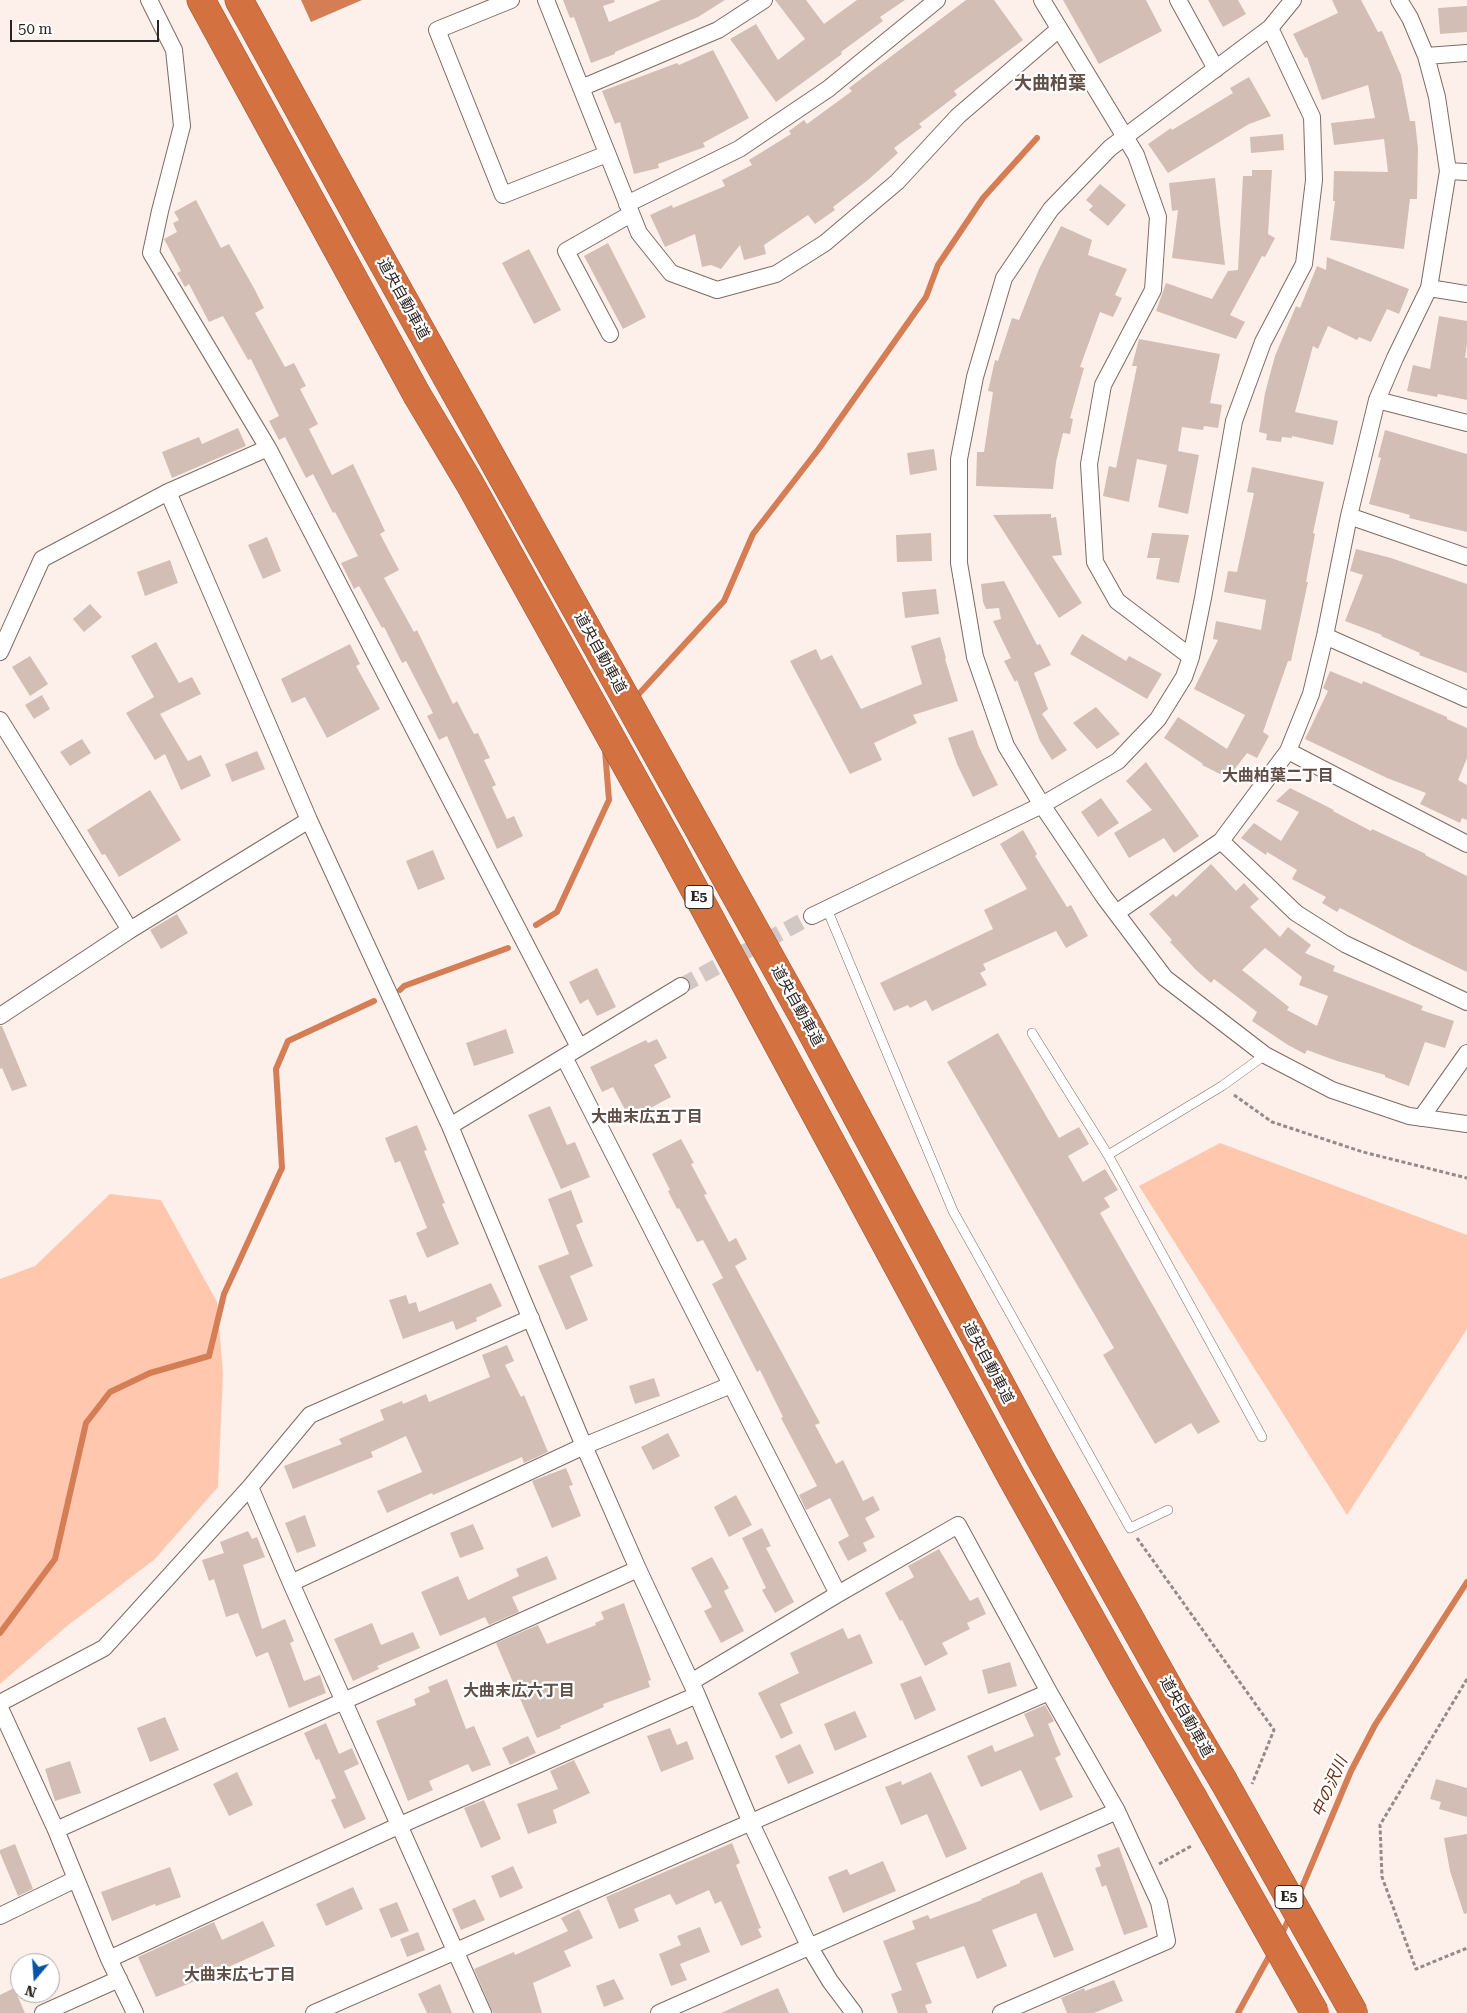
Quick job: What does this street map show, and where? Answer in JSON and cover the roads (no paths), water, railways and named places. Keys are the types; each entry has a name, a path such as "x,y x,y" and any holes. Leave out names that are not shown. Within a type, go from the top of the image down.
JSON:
{"highway":[{"name":"道央自動車道","path":"201,0 417,395 493,526 671,846 1011,1476 1315,2013"},
{"name":"道央自動車道","path":"239,0 381,261 804,1018 1000,1385 1175,1699 1223,1780 1354,2013"}],"street":[{"path":"149,0 174,50 182,126 160,211 152,253 268,448 579,1047"},
{"path":"512,0 438,30 503,195 608,154"},
{"path":"546,0 639,233 670,273 717,290 776,274 825,243 897,182 958,116 1060,29"},
{"path":"581,88 718,30 764,0"},
{"path":"610,334 566,251 629,209 739,149 828,89 937,0"},
{"path":"1042,0 1136,155 1158,218 1153,290 1103,385 1089,464 1095,562 1118,601 1191,657"},
{"path":"1178,0 1216,69"},
{"path":"1294,0 1270,28 1110,148 1051,209 1004,278 975,377 959,459 959,563 975,657 1006,746 1042,805 1116,913 1165,978 1265,1055 1332,1090 1409,1116 1467,1124"},
{"path":"1116,913 1220,841 1288,751 1310,694 1325,636 1349,516 1377,400 1394,358 1429,288 1448,171 1437,96 1426,56 1410,18 1399,0"},
{"path":"812,916 1042,805 1118,761 1158,719 1184,676 1191,657 1234,421 1263,342 1304,264 1314,180 1312,117 1270,28"},
{"path":"1426,56 1467,53"},
{"path":"1448,171 1467,172"},
{"path":"1429,288 1467,294"},
{"path":"1377,400 1467,423"},
{"path":"0,652 42,559 168,492 268,448"},
{"path":"168,492 309,820 450,1126 584,1446 638,1569 694,1689 750,1822 808,1946 830,1981 854,2013"},
{"path":"1349,516 1467,557"},
{"path":"1325,636 1467,699"},
{"path":"0,720 130,930"},
{"path":"1288,751 1467,844"},
{"path":"0,1016 130,930 309,820"},
{"path":"1220,841 1296,913 1345,944 1467,1002"},
{"path":"450,1126 681,986"},
{"path":"1421,1118 1467,1053"},
{"path":"564,1057 838,1594"},
{"path":"0,1703 104,1648 250,1487 310,1415 531,1318"},
{"path":"291,1583 584,1446 732,1385"},
{"path":"250,1487 398,1826 483,2013"},
{"path":"109,1959 694,1689 838,1594 958,1525 1048,1692 1117,1811 1160,1902 1167,1941 1002,2013"},
{"path":"56,1830 638,1569"},
{"path":"314,2013 1048,1692"},
{"path":"0,1708 56,1830 109,1959 135,2013"},
{"path":"659,2013 1117,1811"},
{"path":"0,1916 76,1879"},
{"path":"43,2013 119,1979"}],"lane":[{"path":"827,909 953,1211 1130,1528 1168,1510"},
{"path":"1032,1033 1108,1155 1262,1436"},
{"path":"1108,1155 1222,1086 1265,1055"}],"waterway":[{"path":"637,696 724,601 753,534 818,450 926,297 938,265 983,198 1037,138"},
{"path":"536,925 557,912 609,800 605,750"},
{"path":"400,990 404,986 508,948"},
{"path":"0,1633 55,1559 86,1423 110,1392 150,1373 209,1356 224,1294 282,1168 276,1069 288,1041 374,1001"},
{"name":"中の沢川","path":"1298,1897 1351,1771 1375,1725 1467,1582"},
{"name":"中の沢川","path":"1281,1936 1290,1916"},
{"name":"中の沢川","path":"1238,2013 1272,1951"}],"tunnel":[{"path":"681,986 812,916"}],"district":[{"name":"大曲柏葉","path":"1050,84"},
{"name":"大曲柏葉二丁目","path":"1278,776"},
{"name":"大曲末広五丁目","path":"647,1117"},
{"name":"大曲末広六丁目","path":"519,1691"},
{"name":"大曲末広七丁目","path":"240,1975"}]}
